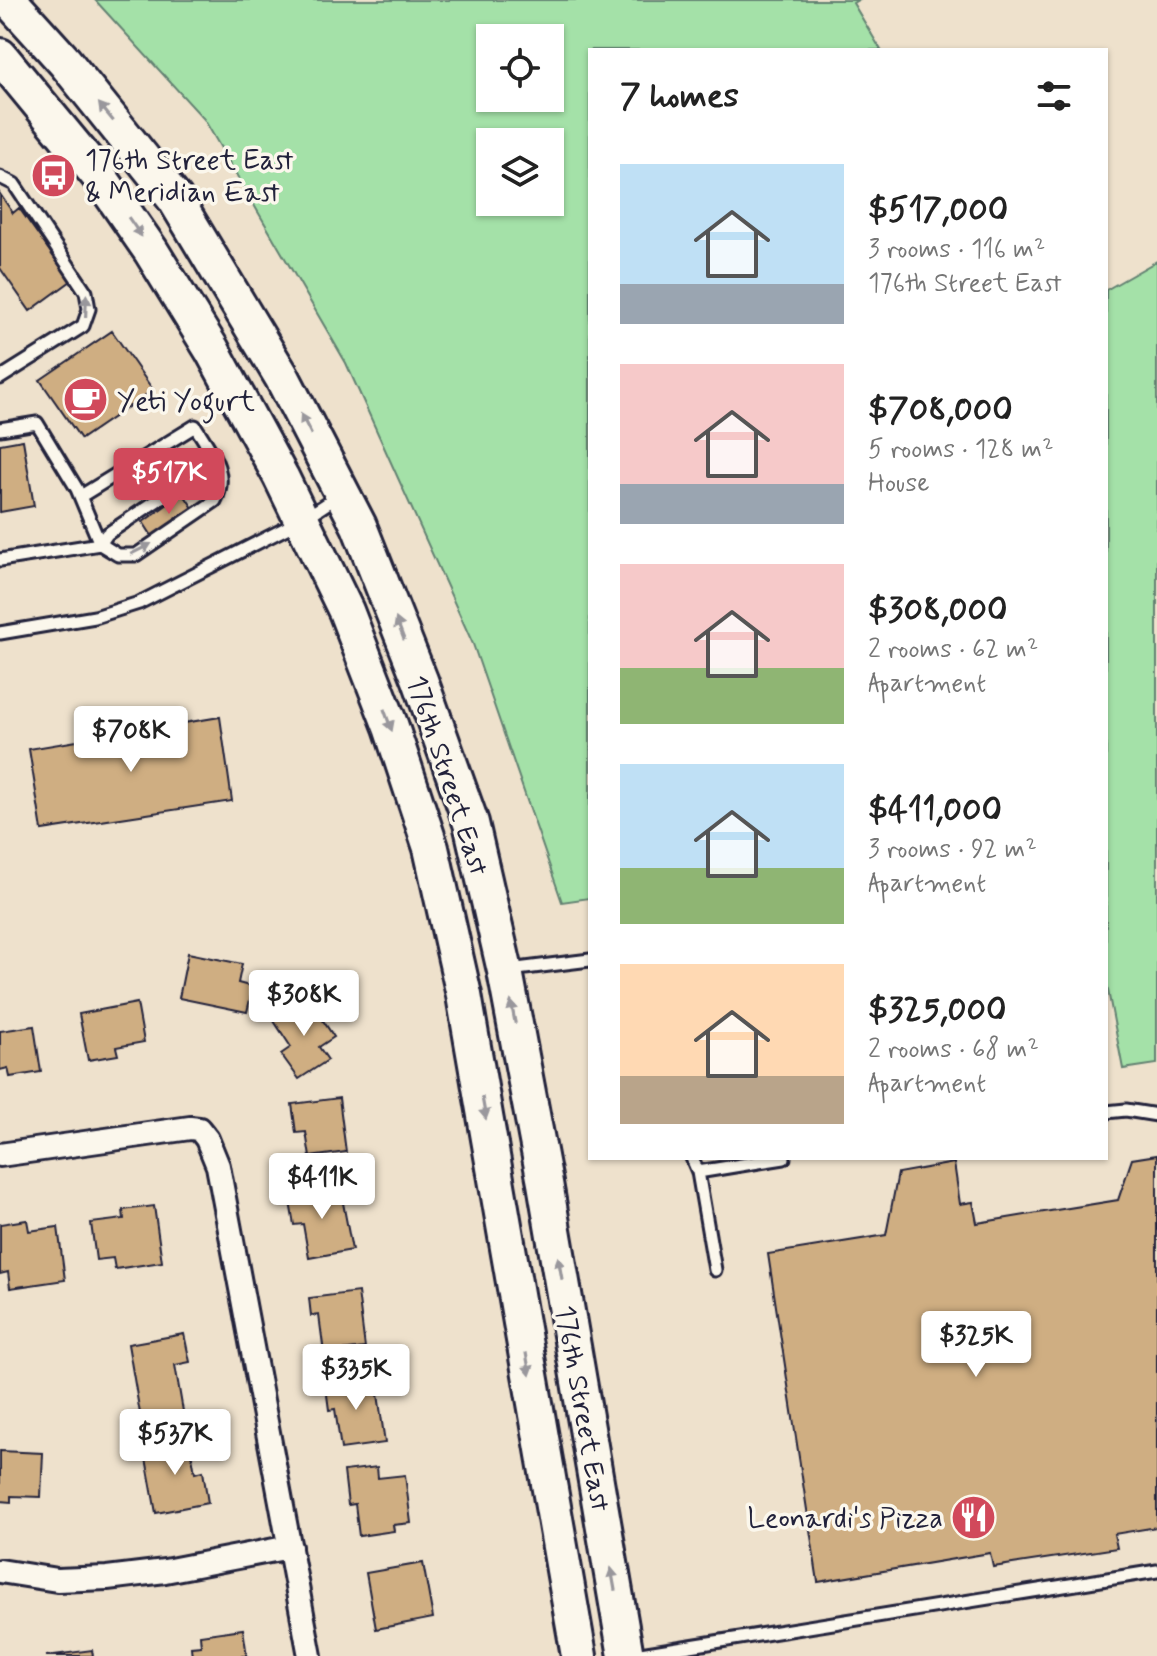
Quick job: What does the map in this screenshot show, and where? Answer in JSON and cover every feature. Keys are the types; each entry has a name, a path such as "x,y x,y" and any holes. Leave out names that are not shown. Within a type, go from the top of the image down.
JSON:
{"main road":[{"name":"176th Street East","path":"9,0 65,62 175,199 282,377 359,526 420,680 471,823 505,971 627,1656"},
{"path":"0,18 65,62"},
{"name":"176th Street East","path":"0,56 99,176 151,251 212,350 302,520 346,611 391,727 431,848 464,995 579,1656"}],"street":[{"path":"0,1155 190,1128 199,1129 207,1139 218,1166 310,1656"},
{"path":"0,1571 57,1580 107,1578 165,1571 290,1547"}],"lane":[{"path":"0,177 14,184 86,292 89,309 83,326 3,372"},
{"path":"0,429 37,423 81,496 100,544 118,555 136,555 215,501 222,475 195,426 81,496"},
{"path":"0,560 100,544 107,534 216,461"},
{"path":"0,633 95,617 139,603 302,520 342,493"},
{"path":"505,971 588,960"},
{"path":"1108,1112 1126,1110 1157,1115"},
{"path":"693,1160 698,1172 715,1270"},
{"path":"698,1172 772,1160"},
{"path":"627,1656 1157,1571"}],"green space":[{"path":"95,0 858,0 853,3 880,48 588,48 588,898 562,902 473,644 346,363 204,119"},
{"path":"1157,261 1157,1064 1123,1069 1108,990 1108,289"}],"building":[{"path":"0,194 13,213 19,208 71,281 30,311 0,268"},
{"path":"112,331 153,390 81,439 40,380"},
{"path":"23,440 34,506 0,512 0,444"},
{"path":"183,493 195,511 154,539 143,522"},
{"path":"220,717 232,801 42,830 29,749"},
{"path":"188,953 242,964 238,983 253,987 247,1012 179,998"},
{"path":"308,998 334,1037 319,1047 328,1060 299,1079 281,1054 291,1047 274,1021"},
{"path":"137,1003 144,1042 116,1047 118,1055 88,1060 79,1014"},
{"path":"34,1026 41,1072 10,1077 8,1068 0,1070 0,1031"},
{"path":"339,1098 346,1152 310,1157 306,1132 296,1133 292,1104"},
{"path":"1157,1155 1157,1527 1114,1534 1117,1548 993,1567 990,1553 818,1582 768,1254 886,1235 898,1173 954,1163 960,1204 973,1202 977,1223 1118,1200 1132,1159"},
{"path":"340,1187 352,1250 309,1258 303,1224 294,1225 289,1196"},
{"path":"154,1206 162,1262 115,1269 113,1258 96,1260 91,1223 124,1219 123,1210"},
{"path":"27,1220 29,1231 58,1227 65,1280 10,1288 8,1272 0,1274 0,1224"},
{"path":"358,1292 365,1348 324,1353 319,1315 311,1316 309,1298"},
{"path":"184,1334 190,1362 175,1365 184,1417 142,1425 128,1344"},
{"path":"360,1375 362,1389 377,1387 385,1443 341,1449 335,1409 329,1410 325,1380"},
{"path":"189,1439 195,1473 203,1471 208,1503 156,1513 144,1447"},
{"path":"0,1451 43,1453 41,1497 11,1496 11,1502 0,1501"},
{"path":"377,1467 378,1478 405,1475 411,1523 393,1525 394,1531 359,1536 355,1504 348,1505 344,1471"},
{"path":"423,1563 433,1618 376,1629 366,1573"},
{"path":"243,1629 247,1656 192,1656 191,1647 201,1646 200,1635"},
{"path":"92,1650 93,1656 46,1656"}],"place":[{"name":"176th Street East & Meridian East","path":"54,175"},
{"name":"Yeti Yogurt","path":"86,400"},
{"name":"Leonardi's Pizza","path":"974,1517"}]}
